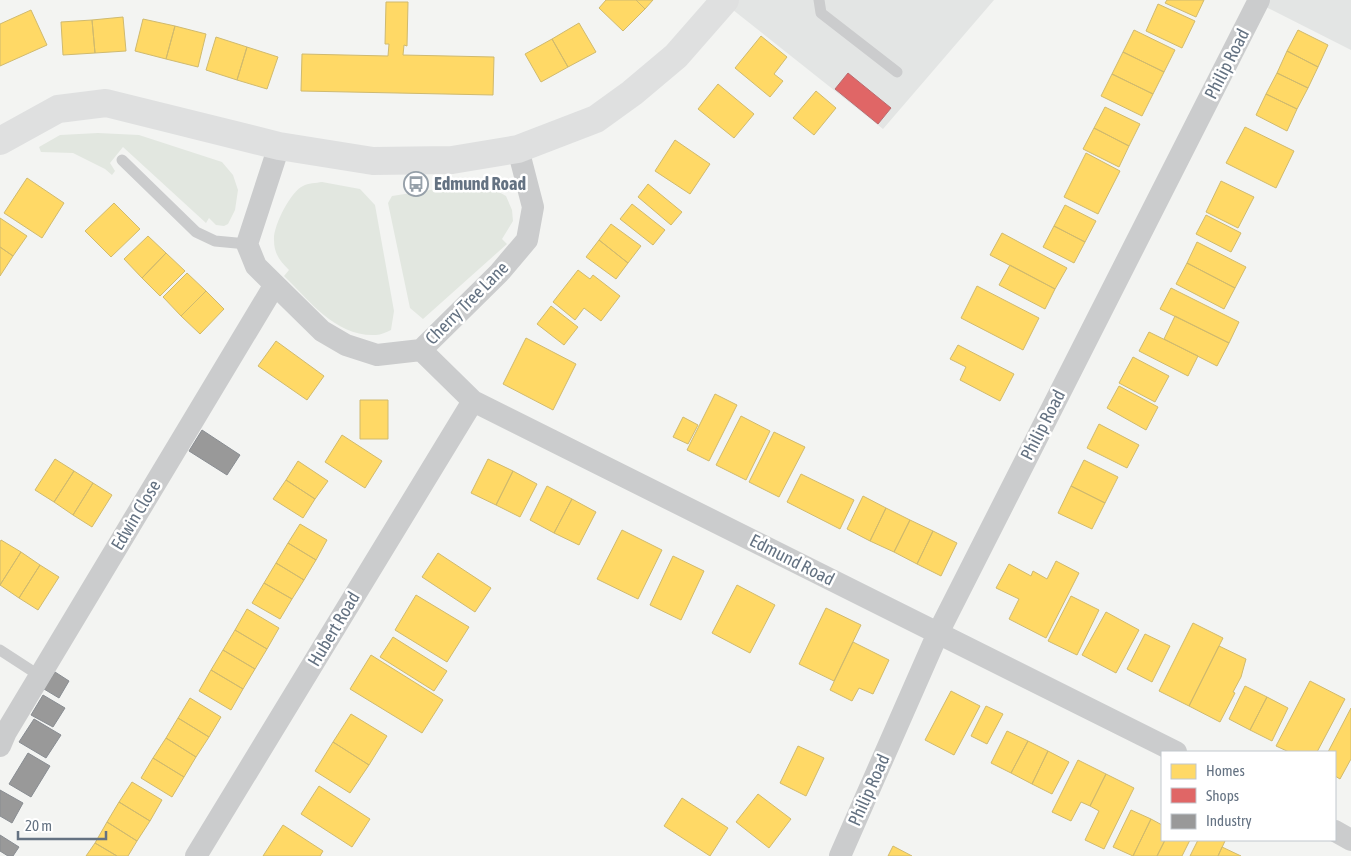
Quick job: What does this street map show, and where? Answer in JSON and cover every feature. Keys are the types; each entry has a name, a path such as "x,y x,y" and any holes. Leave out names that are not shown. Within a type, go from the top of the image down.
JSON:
{"street":[{"path":"0,141 58,109 106,103 279,146 373,161 452,160 518,149 596,119 603,114 632,93 676,56 725,0"},
{"name":"Philip Road","path":"840,856 938,633 1259,0"},
{"path":"247,244 279,146"},
{"name":"Cherry Tree Lane","path":"247,244 256,266 274,286 322,330 346,345 376,355 421,350 498,273 527,240 534,207 518,149"},
{"name":"Edwin Close","path":"0,746 6,732 274,286"},
{"name":"Edmund Road","path":"421,350 473,401 1174,751"},
{"name":"Hubert Road","path":"196,856 473,401"},
{"path":"1336,832 1351,840"}],"lane":[{"path":"818,0 821,13 897,72"},
{"path":"122,160 196,232 215,241 247,244"},
{"path":"0,650 40,676"}],"shaded area":[{"path":"725,0 994,0 883,129 723,2"},
{"path":"1251,0 1351,0 1351,50 1272,10"},
{"path":"98,133 139,135 222,162 233,175 238,190 235,210 228,224 224,226 216,225 209,218 206,223 123,147 110,163 115,171 112,175 105,169 73,153 41,152 39,147 60,135"},
{"path":"322,182 360,189 375,205 394,311 391,330 382,334 362,334 336,324 314,306 284,276 289,270 278,257 275,249 274,234 276,226 288,202 298,189 307,184"},
{"path":"481,182 506,196 512,210 513,221 502,239 507,244 423,319 410,308 388,203 392,196"}],"building: Homes":[{"path":"606,0 636,0 645,9 623,31 599,8"},
{"path":"636,0 653,0 645,9"},
{"path":"1167,0 1204,0 1196,17 1165,3"},
{"path":"386,2 408,2 407,46 404,45 403,55 494,57 493,95 301,91 302,54 388,56 389,44 385,44"},
{"path":"1158,4 1195,21 1182,48 1146,31"},
{"path":"31,10 47,45 0,66 0,24"},
{"path":"123,17 126,51 95,53 92,20"},
{"path":"143,19 175,26 166,59 135,51"},
{"path":"92,20 95,53 63,55 61,22"},
{"path":"579,23 596,52 568,67 552,39"},
{"path":"175,26 206,34 198,67 166,59"},
{"path":"1134,30 1175,50 1164,72 1123,52"},
{"path":"1298,30 1328,45 1318,67 1287,51"},
{"path":"761,36 787,57 774,74 783,81 770,97 735,68"},
{"path":"216,37 247,47 237,80 206,70"},
{"path":"552,39 568,67 541,82 525,54"},
{"path":"247,47 278,57 267,89 237,80"},
{"path":"1287,51 1318,67 1308,88 1277,73"},
{"path":"1123,52 1164,72 1153,94 1112,74"},
{"path":"1277,73 1308,88 1297,109 1266,94"},
{"path":"1112,74 1153,94 1142,116 1101,96"},
{"path":"718,84 754,114 734,138 698,109"},
{"path":"816,91 836,108 814,135 793,118"},
{"path":"1266,94 1297,109 1287,131 1256,115"},
{"path":"1105,107 1140,124 1129,146 1094,128"},
{"path":"1245,127 1294,151 1276,188 1226,163"},
{"path":"1094,128 1129,146 1119,167 1083,149"},
{"path":"675,140 710,164 690,194 655,171"},
{"path":"1086,153 1120,171 1098,214 1064,197"},
{"path":"27,178 64,203 42,238 4,213"},
{"path":"1221,181 1254,197 1238,228 1206,212"},
{"path":"648,184 682,212 671,225 638,197"},
{"path":"114,203 140,229 111,257 85,231"},
{"path":"632,204 665,230 653,245 620,219"},
{"path":"1065,205 1096,221 1085,242 1054,226"},
{"path":"1206,215 1241,233 1231,252 1196,234"},
{"path":"0,218 27,236 13,256 0,247"},
{"path":"611,224 641,246 628,263 599,240"},
{"path":"1054,226 1085,242 1074,263 1043,247"},
{"path":"1002,233 1067,268 1055,289 990,255"},
{"path":"148,236 166,253 142,278 124,259"},
{"path":"599,240 628,263 616,279 586,257"},
{"path":"1197,242 1246,267 1235,288 1187,263"},
{"path":"0,247 13,256 0,276"},
{"path":"166,253 185,271 160,296 142,278"},
{"path":"1187,263 1235,288 1224,309 1176,284"},
{"path":"1010,265 1055,289 1045,309 999,285"},
{"path":"578,270 590,279 593,275 620,296 601,321 584,308 575,320 553,302"},
{"path":"187,273 206,291 181,316 163,297"},
{"path":"977,286 1039,318 1023,350 961,318"},
{"path":"1171,288 1239,322 1229,343 1160,309"},
{"path":"206,291 224,309 200,334 181,316"},
{"path":"551,306 578,327 564,345 537,324"},
{"path":"1175,316 1229,343 1217,366 1164,339"},
{"path":"1149,332 1198,356 1188,376 1139,351"},
{"path":"526,338 576,364 553,410 503,384"},
{"path":"276,341 324,376 307,400 258,366"},
{"path":"958,345 1014,374 1000,401 960,380 966,367 950,359"},
{"path":"1133,357 1169,376 1155,402 1119,383"},
{"path":"1119,386 1158,407 1146,430 1107,408"},
{"path":"715,394 737,405 709,461 687,450"},
{"path":"360,400 388,400 388,439 360,439"},
{"path":"741,416 770,431 746,480 716,465"},
{"path":"683,417 698,425 688,444 673,437"},
{"path":"1099,424 1139,445 1127,468 1087,448"},
{"path":"774,432 805,447 779,497 749,482"},
{"path":"342,435 382,461 365,488 325,462"},
{"path":"55,459 74,471 54,502 35,490"},
{"path":"488,459 513,471 496,505 471,493"},
{"path":"1084,460 1118,477 1105,503 1071,486"},
{"path":"298,461 328,481 315,499 286,480"},
{"path":"74,471 93,483 73,515 54,502"},
{"path":"513,471 537,484 520,517 496,505"},
{"path":"801,474 854,500 840,529 787,502"},
{"path":"286,480 315,499 303,518 273,499"},
{"path":"93,483 112,495 92,527 73,515"},
{"path":"547,486 572,499 554,533 530,520"},
{"path":"1071,486 1105,503 1092,529 1058,513"},
{"path":"863,496 886,508 870,541 847,529"},
{"path":"572,499 596,512 579,545 554,533"},
{"path":"886,508 910,520 894,552 870,541"},
{"path":"910,520 933,531 917,564 894,552"},
{"path":"300,524 327,540 316,560 288,543"},
{"path":"622,530 662,550 638,599 597,579"},
{"path":"933,531 957,543 941,576 917,564"},
{"path":"1,540 21,552 0,585 0,542"},
{"path":"288,543 316,560 304,580 276,563"},
{"path":"21,552 40,565 19,598 0,585"},
{"path":"438,553 491,588 475,612 422,577"},
{"path":"673,556 704,571 681,620 650,605"},
{"path":"1056,561 1079,573 1046,638 1009,619 1019,599 996,588 1009,564 1031,576 1033,571 1047,579"},
{"path":"276,563 304,580 292,599 264,583"},
{"path":"40,565 59,577 38,610 19,598"},
{"path":"264,583 292,599 280,619 252,603"},
{"path":"737,585 775,605 750,653 712,633"},
{"path":"416,595 469,627 447,662 395,630"},
{"path":"1071,596 1099,610 1077,655 1048,641"},
{"path":"826,608 861,625 834,681 799,664"},
{"path":"247,609 279,628 267,649 235,630"},
{"path":"1106,612 1139,630 1116,673 1082,655"},
{"path":"1193,623 1223,638 1189,706 1159,691"},
{"path":"235,630 267,649 255,669 223,650"},
{"path":"1145,634 1170,646 1152,682 1127,669"},
{"path":"393,637 447,671 434,691 380,657"},
{"path":"853,642 889,660 873,694 859,688 852,701 830,690"},
{"path":"1219,646 1246,659 1241,677 1233,692 1235,693 1220,722 1189,706"},
{"path":"223,650 255,669 243,689 211,670"},
{"path":"371,655 443,700 422,733 350,689"},
{"path":"211,670 243,689 231,710 199,691"},
{"path":"1310,681 1345,699 1318,751 1287,751 1276,746"},
{"path":"1245,686 1267,697 1250,730 1229,719"},
{"path":"951,691 980,706 954,755 925,740"},
{"path":"1267,697 1288,708 1272,741 1250,730"},
{"path":"190,698 221,717 209,737 178,718"},
{"path":"986,706 1003,714 987,744 971,736"},
{"path":"1351,708 1351,759 1340,779 1336,777 1336,751 1329,751"},
{"path":"351,714 387,736 369,765 333,742"},
{"path":"178,718 209,737 196,757 166,738"},
{"path":"1007,731 1028,741 1011,773 991,763"},
{"path":"166,738 196,757 184,777 153,758"},
{"path":"1028,741 1048,751 1032,784 1011,773"},
{"path":"333,742 369,765 350,793 315,771"},
{"path":"798,746 824,758 806,796 780,783"},
{"path":"1048,751 1069,762 1052,794 1032,784"},
{"path":"153,758 184,777 172,797 141,778"},
{"path":"1078,760 1106,774 1090,806 1081,802 1071,821 1052,812"},
{"path":"1106,774 1134,788 1104,849 1085,840 1099,811 1090,806"},
{"path":"132,782 162,800 150,821 119,802"},
{"path":"319,786 370,819 352,847 301,814"},
{"path":"758,794 791,819 769,848 736,822"},
{"path":"682,798 728,828 710,856 664,826"},
{"path":"119,802 150,821 137,841 107,822"},
{"path":"1131,810 1151,819 1133,856 1113,847"},
{"path":"1151,819 1161,824 1161,841 1164,841 1157,856 1133,856"},
{"path":"107,822 137,841 128,856 117,856 95,843"},
{"path":"283,825 323,851 320,856 263,856"},
{"path":"1164,841 1190,841 1182,856 1157,856"},
{"path":"1198,841 1225,841 1218,856 1190,856"},
{"path":"95,843 117,856 86,856"},
{"path":"893,846 912,856 888,856"},
{"path":"1222,847 1241,856 1218,856"}],"building: Shops":[{"path":"848,73 891,108 878,124 835,89"}],"building: Industry":[{"path":"202,430 240,455 227,475 189,451"},
{"path":"55,672 69,681 59,698 44,689"},
{"path":"43,695 65,708 53,727 31,715"},
{"path":"34,719 61,735 46,758 19,742"},
{"path":"28,753 50,766 31,797 9,784"},
{"path":"0,790 23,803 12,823 0,816"},
{"path":"0,835 19,847 13,856 8,856 0,851"}],"place":[{"name":"Edmund Road","path":"416,184"}]}
